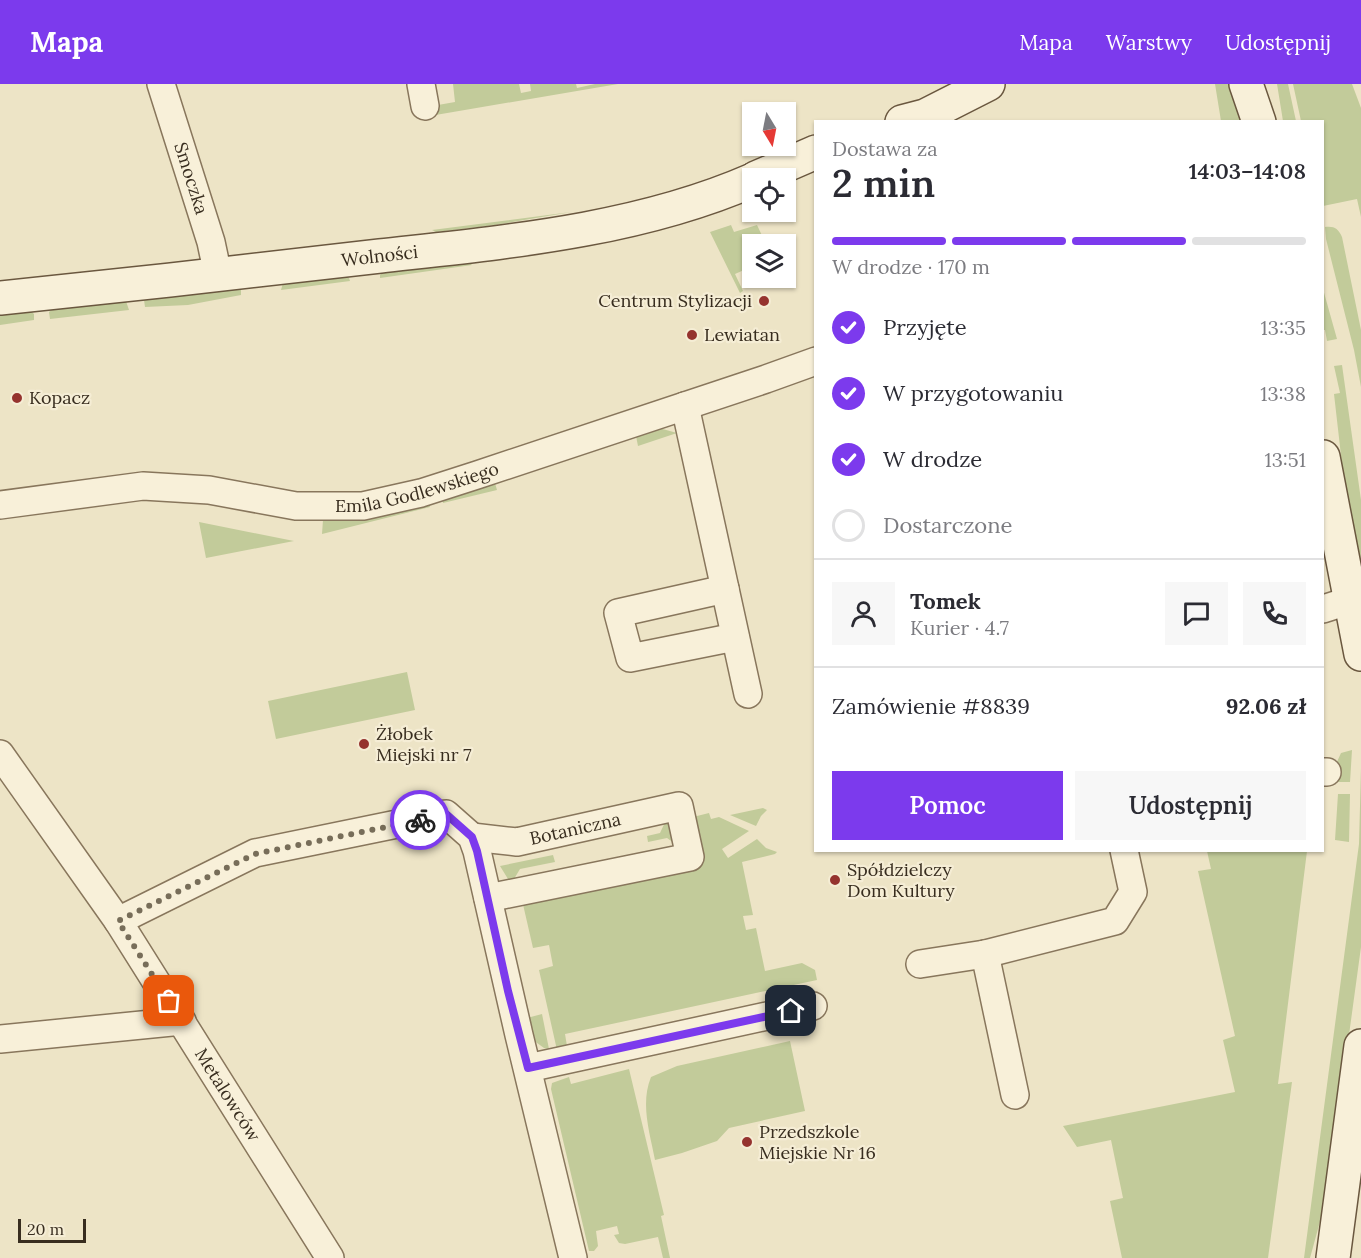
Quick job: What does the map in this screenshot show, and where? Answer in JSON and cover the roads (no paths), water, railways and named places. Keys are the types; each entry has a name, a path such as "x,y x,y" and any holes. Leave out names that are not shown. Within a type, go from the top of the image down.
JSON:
{"main road":[{"path":"882,120 915,97 943,84"},
{"path":"910,120 925,116 988,84"},
{"path":"1246,84 1259,120"},
{"path":"1260,84 1260,120"},
{"name":"Wolności","path":"779,168 814,153"},
{"name":"Wolności","path":"0,298 517,240 644,216 742,183"},
{"path":"1324,468 1337,605 1361,654"},
{"path":"1333,1258 1361,1046"}],"street":[{"name":"Smoczka","path":"161,84 211,242 218,275"},
{"name":"Emila Godlewskiego","path":"0,505 143,486 209,490 296,506 363,506 427,491 685,406 814,368"},
{"path":"685,406 748,694"},
{"path":"725,589 618,613 630,658 735,637"},
{"name":"Metalowców","path":"0,754 118,921 330,1258"},
{"name":"Botaniczna","path":"472,837 517,842 679,806 690,857 488,898"},
{"path":"118,921 255,854 446,814 472,837 477,851 508,991 573,1258"},
{"path":"920,964 984,954 1115,921 1133,892 1124,852"},
{"path":"984,954 1015,1095"},
{"path":"528,1068 813,1006"},
{"path":"0,1039 182,1021"}],"place":[{"name":"Centrum Stylizacji","path":"764,301"},
{"name":"Lewiatan","path":"692,335"},
{"name":"Kopacz","path":"17,398"},
{"name":"Żłobek Miejski nr 7","path":"364,744"},
{"name":"Spółdzielczy Dom Kultury","path":"835,880"},
{"name":"Przedszkole Miejskie Nr 16","path":"747,1142"}]}
